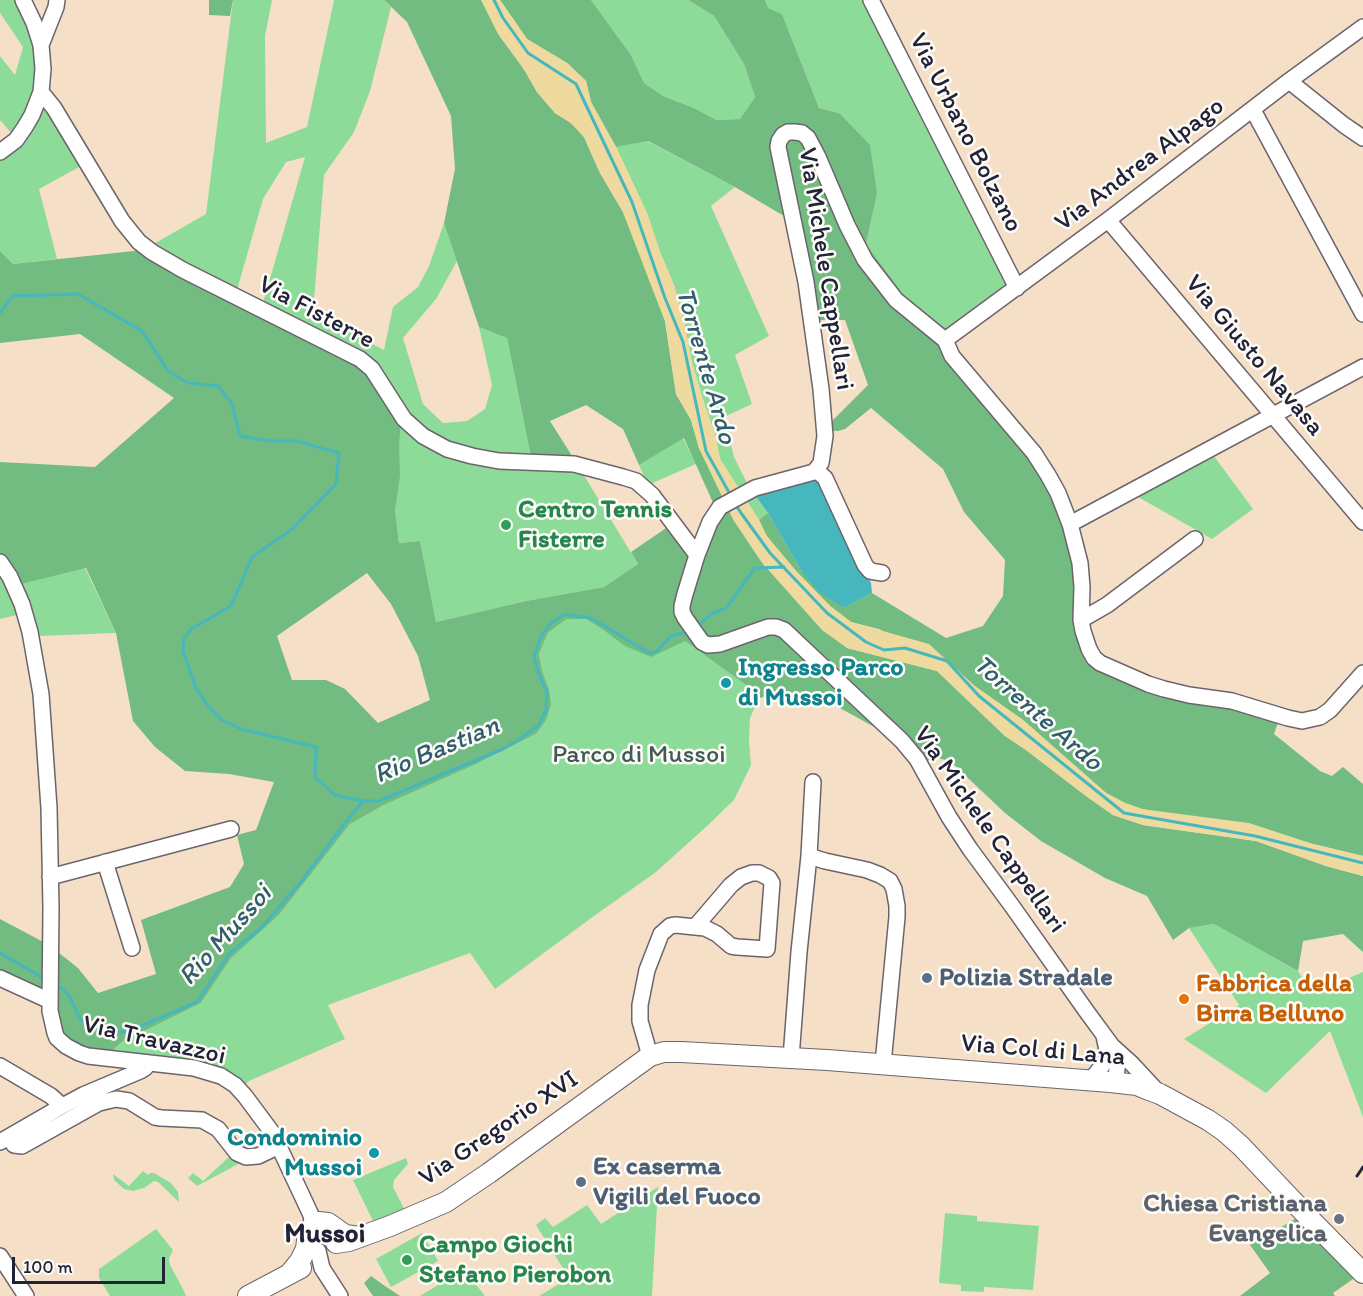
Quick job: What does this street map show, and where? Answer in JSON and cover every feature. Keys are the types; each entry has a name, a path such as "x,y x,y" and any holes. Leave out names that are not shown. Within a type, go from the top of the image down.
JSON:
{"main road":[{"name":"Via Col di Lana","path":"650,1056 670,1052 791,1058 1137,1085 1160,1094 1224,1131 1363,1272"},
{"name":"Via Gregorio XVI","path":"320,1240 345,1235 360,1237 417,1215 458,1195 650,1056"},
{"path":"248,1296 296,1270 320,1240"}],"street":[{"path":"0,152 16,140 25,127 41,92 43,69 41,45 23,0"},
{"path":"41,45 57,0"},
{"name":"Via Urbano Bolzano","path":"871,0 1017,288"},
{"name":"Via Andrea Alpago","path":"945,340 1363,27"},
{"path":"1290,81 1363,138"},
{"name":"Via Fisterre","path":"41,92 54,108 122,221 139,242 152,252 360,359 372,369 404,419 423,436 447,448 499,461 574,464 636,482 652,495 697,555"},
{"path":"1253,110 1363,314"},
{"name":"Via Michele Cappellari","path":"945,340 896,300 865,260 808,138 802,133 795,132 783,135 778,147 806,282 823,410 825,436 820,463 810,474 760,486 720,507 710,522 697,555 682,606 683,615 702,642 708,645 716,645 768,627 784,630 902,741 917,759 949,817 970,849 1101,1031 1109,1048 1132,1064 1160,1094"},
{"name":"Via Giusto Navasa","path":"1108,220 1363,522"},
{"path":"945,340 952,356 1041,463 1058,493 1078,551 1082,574 1081,620 1085,640 1094,658 1100,663 1164,689 1232,701 1296,720 1315,719 1325,715 1363,672"},
{"path":"1070,524 1363,367"},
{"path":"816,470 825,478 865,565 870,571 882,573"},
{"path":"1081,620 1107,605 1195,539"},
{"name":"Via Travazzoi","path":"0,562 10,577 22,604 30,632 39,684 49,808 50,998 51,1017 57,1038 66,1046 88,1056 194,1068 214,1073 227,1080 240,1091 272,1131 320,1240"},
{"path":"791,1058 809,856 813,782"},
{"path":"50,877 231,829"},
{"path":"809,856 880,875 890,881 894,889 897,917 883,1065"},
{"path":"105,862 132,948"},
{"path":"650,1056 640,1021 640,1013 647,970 664,930 676,925 695,927 705,928 731,946 767,950 772,883 769,878 759,873 741,877 731,885 695,927"},
{"path":"0,978 50,998"},
{"path":"1090,1081 1107,1058 1109,1048"},
{"path":"1109,1048 1113,1083"},
{"path":"4,1140 83,1095 140,1071 149,1063"},
{"path":"0,1066 51,1096 62,1106"},
{"path":"4,1140 22,1146 99,1103 116,1099 129,1101 154,1117 202,1120 218,1130 237,1152 246,1157 258,1156 279,1146"},
{"path":"320,1240 340,1296"},
{"path":"0,1256 26,1296"}],"green space":[{"path":"0,0 17,0 37,42 35,85 81,166 39,189 57,259 13,264 0,251 0,147 14,136 0,120 0,56 15,75 23,47 0,13"},
{"path":"209,0 233,0 230,16 209,15"},
{"path":"233,0 272,0 265,36 266,143 307,127 334,0 384,0 391,7 370,91 354,132 324,175 313,313 384,350 393,307 418,287 429,266 444,223 457,261 436,299 403,338 423,404 443,423 467,421 485,409 492,385 479,327 507,338 531,457 574,459 638,564 604,587 526,601 436,622 420,541 399,543 395,510 400,419 263,303 305,157 286,162 263,199 237,290 143,250 206,214"},
{"path":"384,0 481,0 537,92 555,113 571,123 584,137 600,173 623,212 665,321 676,394 691,420 699,448 733,519 763,564 847,648 937,671 1005,736 1113,815 1143,825 1256,841 1326,866 1363,876 1363,952 1343,934 1303,941 1298,971 1214,924 1189,928 1173,940 1147,896 1105,878 1041,841 1005,813 950,761 933,757 918,768 889,735 818,696 784,692 759,698 750,688 685,641 651,657 625,646 586,619 566,619 548,633 539,654 551,705 546,720 536,734 474,765 384,805 350,824 279,915 231,958 201,1003 122,1042 106,1056 66,1044 48,997 0,976 0,919 49,945 78,968 98,993 156,974 141,920 230,887 244,864 237,835 256,830 274,782 229,774 185,771 155,747 133,721 116,633 86,568 22,584 0,554 0,462 95,467 174,398 80,334 0,343 0,251 13,264 143,250 363,355 401,419 400,476 395,510 399,543 420,541 436,622 526,601 604,587 638,564 631,552 672,524 700,561 719,516 684,438 639,465 623,429 586,405 550,421 574,459 531,457 507,338 479,327 444,223 455,169 451,116 407,22","holes":["367,573 391,604 418,656 430,700 378,723 345,689 326,680 292,680 277,636"]},
{"path":"500,0 591,0 631,55 644,83 663,96 694,108 716,120 740,119 755,97 744,64 714,16 688,0 765,0 768,8 782,14 819,108 839,113 870,145 877,194 866,244 940,344 1031,454 1067,525 1080,599 1100,661 1173,689 1280,717 1274,734 1320,771 1332,776 1343,767 1363,784 1363,856 1142,809 1125,803 1106,793 1023,720 976,687 879,629 851,622 830,606 766,536 759,520 768,513 802,572 844,608 872,593 946,638 983,626 1003,596 1005,560 964,512 943,469 871,408 845,429 823,430 868,385 845,320 814,320 805,268 784,216 648,141 616,147 591,102 586,81 567,63 527,39"},
{"path":"591,0 688,0 714,16 744,64 755,97 740,119 715,120 694,108 663,96 644,83 631,55"},
{"path":"765,0 875,0 1020,289 940,344 866,244 877,194 839,113 819,108 782,14 767,8"},
{"path":"647,141 735,187 711,206 769,336 735,355 752,404 724,417 734,457 749,487 768,513 759,520 720,459 715,434 692,363 674,285 647,213 616,147"},
{"path":"683,438 696,464 648,485 639,465"},
{"path":"1211,452 1253,509 1212,539 1131,493"},
{"path":"0,554 22,584 85,568 116,633 38,636 30,612 0,619"},
{"name":"Parco di Mussoi","path":"565,619 586,619 605,631 685,641 750,688 759,698 750,718 751,765 734,800 707,826 656,872 495,989 470,953 328,1005 345,1039 249,1081 241,1089 229,1077 106,1056 122,1042 201,1003 231,957 279,915 350,824 384,805 474,765 536,734 549,689 539,654 548,633"},
{"path":"1214,924 1298,971 1312,994 1363,972 1363,1117 1330,1031 1266,1093 1184,1039 1239,1005 1189,928"},
{"path":"231,1155 244,1161 197,1186 188,1178 193,1173 203,1181"},
{"path":"406,1158 408,1164 394,1180 393,1187 406,1212 375,1225 353,1180"},
{"path":"143,1171 148,1175 154,1173 171,1183 178,1192 179,1202 158,1182 154,1181 144,1188 133,1191 124,1189 114,1180 113,1174 129,1186"},
{"path":"658,1187 652,1296 539,1296 569,1278 536,1225 545,1218 553,1227 587,1205 601,1224"},
{"path":"945,1213 977,1216 977,1221 1039,1226 1033,1290 984,1287 984,1292 961,1291 961,1285 939,1283"},
{"path":"1302,1215 1356,1277 1333,1293 1335,1296 1240,1296 1270,1273 1250,1245"},
{"path":"156,1229 173,1250 169,1258 170,1265 186,1296 110,1296 99,1278 99,1269"},
{"name":"Campo Giochi Stefano Pierobon","path":"422,1233 438,1261 391,1287 376,1259"},
{"path":"464,1269 485,1296 420,1296"},
{"path":"371,1276 400,1296 373,1296 364,1283"}],"sand":[{"path":"481,0 500,0 527,39 567,63 586,81 591,102 616,147 647,213 674,285 692,363 715,434 720,459 767,536 796,571 830,606 851,622 929,644 976,687 1023,720 1106,793 1125,803 1142,809 1249,823 1313,844 1363,856 1363,876 1326,866 1256,841 1143,825 1113,815 1005,736 937,671 847,648 822,630 763,564 733,519 699,448 691,420 676,394 665,321 623,212 600,173 584,137 571,123 555,113 537,92 498,34"}],"water":[{"path":"820,470 871,583 872,593 844,608 819,592 802,572 768,513 749,487"}],"waterway":[{"name":"Torrente Ardo","path":"494,0 503,18 528,53 576,84 632,202 665,298 683,342 706,451 731,496"},
{"name":"Rio Bastian","path":"0,313 12,296 78,294 142,331 168,371 188,383 218,386 232,404 240,436 269,441 296,441 339,453 336,484 291,530 252,557 231,606 191,629 184,639 183,651 196,688 207,705 222,720 241,729 316,747 315,777 335,795 363,801 379,801 503,749 539,725 546,710 547,692 534,656 541,636 551,623 565,614 591,618 649,653 656,652 671,636 688,632"},
{"name":"Torrente Ardo","path":"735,504 770,553 827,613 866,642 884,650 905,648 947,661 979,696 1124,813 1255,836 1363,863"},
{"name":"Rio Bastian","path":"696,628 711,614 726,608 755,568 784,567"},
{"name":"Rio Mussoi","path":"56,985 70,997 80,1019 88,1026 107,1032 132,1030 197,1002 229,954 262,927 300,883 363,801"},
{"name":"Rio Mussoi","path":"0,953 45,979"}],"railway":[{"path":"1357,1176 1363,1167"}],"place":[{"name":"Centro Tennis Fisterre","path":"506,525"},
{"name":"Ingresso Parco di Mussoi","path":"726,683"},
{"name":"Polizia Stradale","path":"927,978"},
{"name":"Fabbrica della Birra Belluno","path":"1184,999"},
{"name":"Condominio Mussoi","path":"374,1153"},
{"name":"Ex caserma Vigili del Fuoco","path":"581,1182"},
{"name":"Chiesa Cristiana Evangelica","path":"1339,1219"},
{"name":"Campo Giochi Stefano Pierobon","path":"407,1260"}],"district":[{"name":"Mussoi","path":"325,1235"}]}
